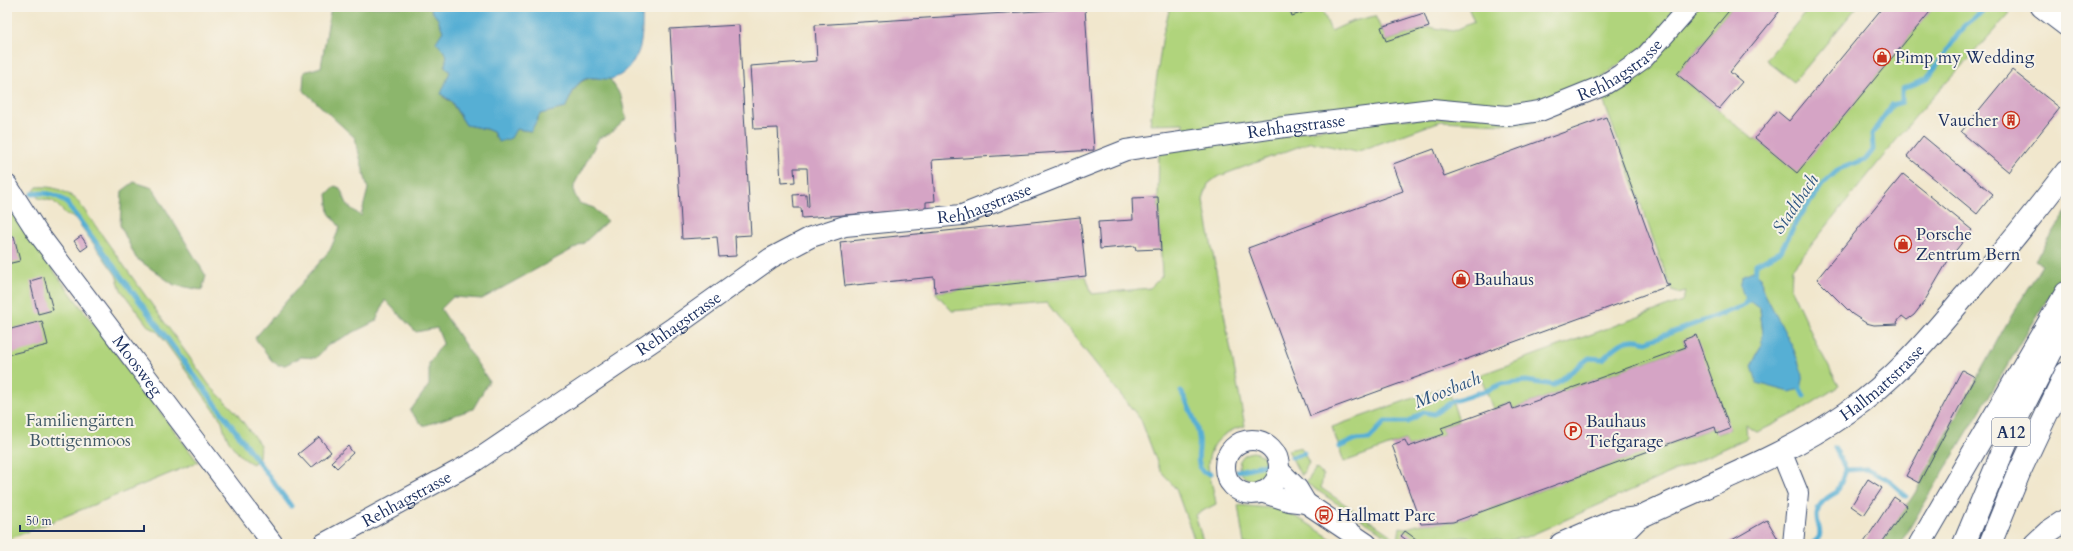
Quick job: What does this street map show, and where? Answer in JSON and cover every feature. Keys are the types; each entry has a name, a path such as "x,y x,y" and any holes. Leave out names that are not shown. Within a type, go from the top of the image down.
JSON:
{"main road":[{"name":"Hallmattstrasse","path":"1561,544 1614,521 1638,518 1781,451 1847,413 1891,378 1939,327 1985,273 2066,172"},
{"path":"1920,544 2066,293"},
{"name":"A12","path":"1964,544 2015,422 2066,323"},
{"name":"A12","path":"1990,544 2022,466 2066,373"},
{"name":"Hallmattstrasse","path":"1602,544 1620,536 1638,518"},
{"path":"2034,544 2066,520"}],"street":[{"name":"Rehhagstrasse","path":"323,544 474,462 668,332 771,258 811,237 844,226 962,215 1126,150 1277,128 1432,109 1507,116 1540,111 1602,86 1620,75 1644,58 1689,7"},
{"path":"2041,7 2066,26"},
{"name":"Moosweg","path":"7,184 46,245 273,544"},
{"path":"1244,440 1260,440 1267,444 1275,452 1279,464 1279,470 1271,486 1261,492 1249,494 1231,485 1227,478 1225,463 1231,449 1244,440"},
{"path":"1781,451 1798,493 1793,544"},
{"path":"1279,470 1297,488 1306,503"},
{"path":"1261,492 1306,503 1367,544"}],"green space":[{"path":"331,7 432,7 431,10 438,19 443,31 437,42 447,55 445,66 450,72 443,97 450,101 466,125 493,132 496,139 516,129 531,131 540,114 565,108 577,86 586,80 592,78 610,79 621,96 626,119 611,133 599,138 574,185 574,193 579,203 594,208 607,221 584,243 482,299 453,297 441,309 489,381 473,409 423,426 410,411 429,385 429,363 443,343 437,328 416,332 385,300 376,321 328,345 316,358 301,357 285,365 278,365 272,361 255,338 330,250 340,227 329,213 327,194 335,186 340,188 348,206 361,216 368,189 355,138 303,90 304,72 321,67"},
{"path":"1170,7 1289,7 1292,16 1321,7 1331,31 1353,21 1375,16 1387,41 1429,27 1453,31 1474,22 1468,7 1681,7 1645,53 1607,76 1522,108 1185,133 1183,123 1150,124 1163,34"},
{"path":"1698,7 1732,7 1677,74 1754,140 1755,138 1797,172 1934,7 2003,7 2010,13 1915,117 1792,269 1791,289 1815,341 1839,386 1800,411 1758,432 1746,424 1747,438 1527,537 1506,541 1463,537 1443,540 1433,544 1399,544 1306,483 1316,468 1323,475 1321,488 1398,540 1400,527 1406,528 1421,524 1453,522 1715,427 1718,434 1730,429 1683,340 1686,347 1513,409 1510,403 1493,409 1480,375 1682,301 1686,291 1678,293 1672,291 1601,94 1526,125 1441,121 1356,152 1311,142 1217,177 1208,184 1203,200 1245,426 1231,431 1220,438 1209,456 1208,468 1216,504 1195,515 1204,544 1196,544 1176,489 1160,470 1141,420 1047,303 952,311 935,292 1086,276 1092,294 1150,288 1162,276 1158,197 1159,151 1387,120 1553,112","holes":["1761,277 1762,288 1777,318 1752,365 1761,346 1763,334 1760,309"]},
{"path":"1810,7 1857,7 1794,82 1766,60"},
{"path":"134,182 153,188 206,276 202,290 174,285 136,258 120,225 122,191"},
{"path":"37,187 58,189 77,200 210,386 234,410 260,445 259,457 253,464 242,457 232,446 225,433 222,421 158,332 148,326 121,290 116,275 75,218 67,215 53,201 38,198 34,191"},
{"name":"Familiengärten Bottigenmoos","path":"7,201 56,274 198,462 7,540"},
{"path":"2066,212 2066,268 1900,544 1880,544 1915,493 2003,330 2042,265 2035,261"},
{"path":"1447,386 1459,421 1441,428 1444,434 1408,447 1405,440 1344,462 1332,427"},
{"path":"1301,447 1309,463 1301,476 1288,450"},
{"path":"1253,452 1263,456 1267,466 1263,476 1253,480 1243,476 1239,466 1243,456"},
{"path":"1238,505 1281,509 1307,523 1339,544 1244,544"}],"water":[{"path":"432,7 643,7 641,44 635,59 623,73 611,79 590,78 583,80 575,89 565,108 540,114 531,131 516,129 511,138 499,142 493,132 466,125 451,101 441,94 450,72 445,66 447,55 436,42 443,31 438,19 431,10"},
{"path":"1753,271 1761,277 1762,288 1794,350 1803,375 1800,389 1790,392 1757,383 1752,365 1761,346 1763,334 1760,309 1747,299 1741,286 1743,275"}],"building":[{"path":"1289,7 1319,7 1292,16"},
{"path":"1732,7 1783,7 1730,72 1742,82 1719,109 1677,74"},
{"path":"1883,7 1934,7 1797,173 1755,138 1777,111 1789,121"},
{"path":"1085,8 1094,150 932,160 935,201 926,202 926,209 802,218 801,208 794,208 793,195 806,194 807,207 809,206 807,168 794,168 795,182 781,183 778,128 754,129 750,66 817,61 815,25"},
{"path":"1424,13 1429,27 1386,41 1381,27"},
{"path":"739,25 751,235 735,236 736,256 719,257 717,237 682,239 670,29"},
{"name":"Vaucher","path":"2012,70 2060,108 2009,172 1961,132"},
{"path":"1606,117 1667,285 1671,285 1310,416 1248,248 1403,191 1393,164 1434,149 1444,176"},
{"path":"1923,136 1993,194 1977,214 1907,156"},
{"name":"Porsche Zentrum Bern","path":"1903,174 1972,230 1949,259 1924,302 1914,315 1907,320 1902,316 1897,322 1898,324 1874,325 1866,323 1852,314 1817,279"},
{"path":"1158,197 1161,251 1159,249 1136,250 1135,246 1100,249 1098,222 1133,220 1132,198"},
{"path":"1080,217 1086,276 935,292 934,277 845,286 840,242"},
{"path":"14,236 20,261 7,264 7,238"},
{"path":"81,236 88,246 81,251 74,241"},
{"path":"44,277 53,310 38,314 30,281"},
{"path":"42,321 48,345 7,355 7,330"},
{"name":"Bauhaus Tiefgarage","path":"1696,335 1730,429 1717,434 1715,427 1453,522 1421,524 1392,445 1405,440 1408,447 1444,434 1441,428 1511,403 1513,409 1686,347 1683,340"},
{"path":"1962,370 1975,377 1919,483 1906,476"},
{"path":"319,437 331,452 311,468 298,454"},
{"path":"348,446 353,453 337,468 331,462"},
{"path":"1868,479 1882,488 1864,515 1851,506"},
{"path":"1894,497 1907,506 1881,544 1863,544"},
{"path":"1767,520 1781,544 1725,544"},
{"path":"1405,531 1416,539 1412,544 1401,536"}],"waterway":[{"name":"Stadtbach","path":"1755,279 1756,264 1781,251 1796,222 1822,185 1839,169 1866,159 1873,150 1872,134 1892,105 1902,102 1902,89 1927,79 1964,26 1986,7"},
{"path":"32,194 50,194 59,197 66,202 291,506"},
{"name":"Moosbach","path":"1339,447 1354,440 1369,439 1385,422 1408,422 1423,412 1434,414 1453,401 1488,390 1501,384 1526,381 1554,385 1589,358 1603,359 1617,346 1627,341 1639,340 1646,342 1743,306 1748,301 1750,294"},
{"name":"Stadtbach","path":"1797,383 1804,396"},
{"name":"Moosbach","path":"1181,391 1192,414 1198,432 1198,460 1200,468 1203,472 1211,474"},
{"name":"Stadtbach","path":"1812,544 1820,535 1817,518 1818,509 1822,502 1837,492 1846,470 1835,448"},
{"name":"Moosbach","path":"1292,457 1304,453"},
{"name":"Moosbach","path":"1238,471 1267,464"},
{"path":"1846,470 1867,469 1887,479 1906,496"}],"place":[{"name":"Pimp my Wedding","path":"1882,57"},
{"name":"Vaucher","path":"2011,120"},
{"name":"Porsche Zentrum Bern","path":"1903,244"},
{"name":"Bauhaus","path":"1461,279"},
{"name":"Bauhaus Tiefgarage","path":"1573,431"},
{"name":"Hallmatt Parc","path":"1324,515"}]}
